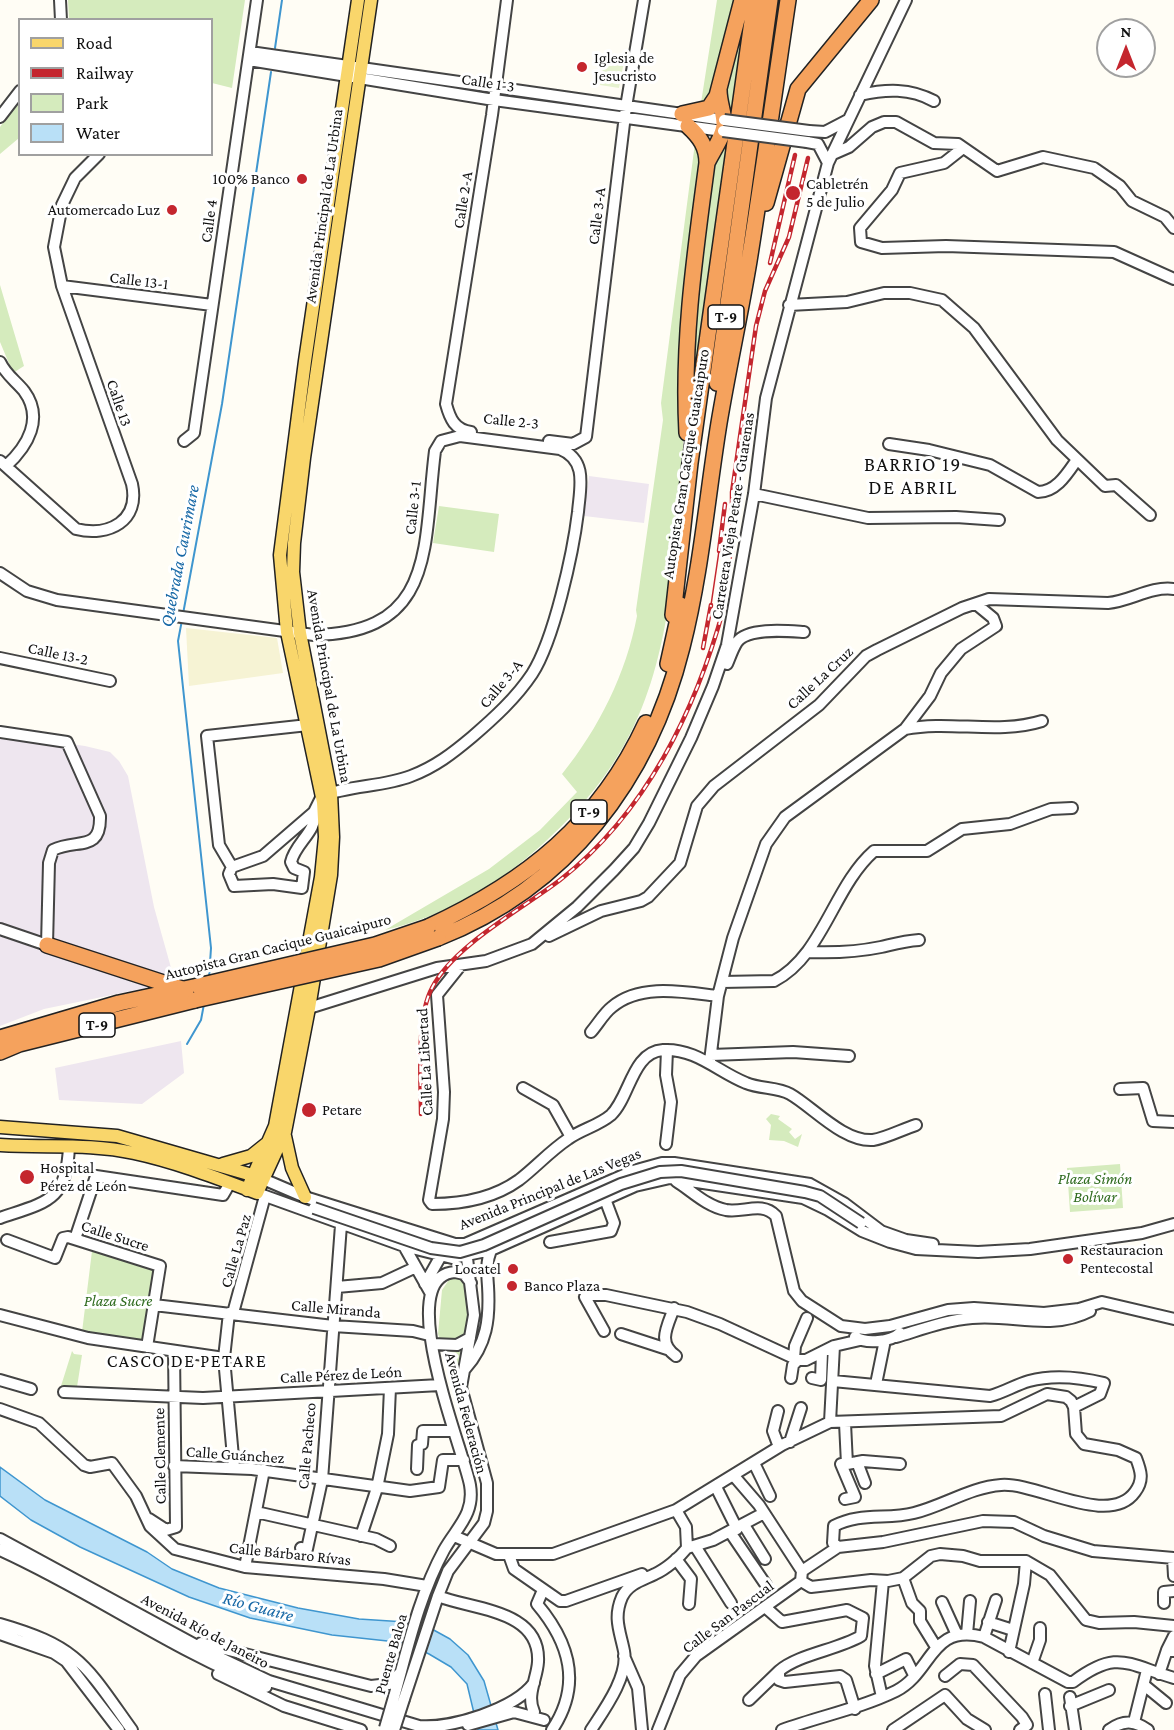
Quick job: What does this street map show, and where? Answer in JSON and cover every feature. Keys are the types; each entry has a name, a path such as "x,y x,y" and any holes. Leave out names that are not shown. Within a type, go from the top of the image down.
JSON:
{"highway":[{"path":"690,463 686,391 688,322 707,154 701,140 685,120 709,108 719,90 742,0"},
{"path":"674,633 673,612 690,463 755,0"},
{"name":"Autopista Gran Cacique Guaicaipuro","path":"433,933 461,912 523,875 552,852 592,809 621,769 639,738 661,686 692,555 770,0"},
{"name":"Autopista Gran Cacique Guaicaipuro","path":"0,1063 196,993 375,945 473,924 507,905 560,862 611,805 637,766 661,713 682,648 701,550 719,422 744,290 788,0"},
{"path":"744,290 798,89 871,0"},
{"path":"707,164 724,126 719,90"},
{"path":"46,945 182,989"},
{"name":"Autopista Gran Cacique Guaicaipuro","path":"0,1038 119,1003 182,989 196,993"},
{"name":"Autopista Gran Cacique Guaicaipuro","path":"0,1052 19,1044 142,1014"}],"main road":[{"name":"Avenida Principal de La Urbina","path":"258,1177 285,1132 331,875 333,837 300,633 293,572 296,513 354,71 358,0"},
{"name":"Avenida Principal de La Urbina","path":"256,1193 258,1177 271,1139 316,914 325,837 327,795 287,632 281,572 282,532 354,71 371,0"},
{"path":"0,1127 117,1136 221,1164 258,1177"},
{"path":"285,1132 292,1168 305,1197"},
{"path":"221,1164 251,1156 271,1139"},
{"path":"0,1145 50,1148 69,1146 133,1153 256,1193"}],"street":[{"path":"60,0 61,18"},
{"name":"Calle 4","path":"184,441 194,433 257,0"},
{"name":"Calle 2-A","path":"446,404 494,100 507,0"},
{"name":"Calle 3-A","path":"586,436 625,112 644,0"},
{"name":"Carretera Vieja Petare - Guarenas","path":"309,1008 437,968 493,959 532,944 577,907 634,848 660,802 715,681 736,604 754,494 766,398 789,305 831,158 906,0"},
{"name":"Calle 1-3","path":"249,56 495,88 625,112"},
{"name":"Calle 1-3","path":"354,71 494,100 625,112 808,137 825,132 848,120"},
{"path":"860,95 879,90 913,92 934,101"},
{"path":"0,117 18,94"},
{"path":"808,137 831,158 849,147 872,127 884,122 896,122 934,142 958,144 997,171 1043,157 1094,168 1120,186 1131,201 1165,217 1174,228"},
{"path":"963,148 944,162 900,173 891,190 860,228 861,242 882,248 946,246 1114,252 1174,279"},
{"name":"Calle 13","path":"3,464 76,529 88,532 111,529 120,525 131,511 134,493 132,484 62,286 54,247 62,205 75,178 97,156"},
{"name":"Calle 13-1","path":"62,286 212,305"},
{"path":"789,305 847,302 884,293 910,292 942,300 974,328 1057,440 1076,461 1105,486 1116,485 1150,515"},
{"path":"0,362 9,378 26,393 32,405 33,417 32,428 24,448 3,464"},
{"name":"Calle 2-3","path":"446,404 454,423 460,430 573,444 586,436"},
{"name":"Calle 3-1","path":"300,633 344,634 367,628 384,620 405,602 416,580 423,554 435,451 441,441 460,436 560,449 575,460"},
{"path":"889,444 929,450 990,465 1038,492 1044,492 1059,483 1076,461"},
{"name":"Calle 3-A","path":"327,795 403,779 440,763 488,723 533,673 557,612 576,526 581,478 575,460"},
{"path":"754,494 868,518 932,517 999,520"},
{"path":"0,573 18,586 40,596 114,609 300,633"},
{"name":"Calle La Cruz","path":"532,944 601,911 641,901 648,897 680,863 697,806 714,786 819,705 866,656 926,624 988,599 1107,603 1118,602 1156,588 1174,589"},
{"path":"711,1058 718,996 734,938 766,844 785,817 905,729 930,696 940,673 961,649 996,626 993,618 976,604"},
{"path":"715,681 724,672 738,640 781,629 804,632"},
{"name":"Calle 13-2","path":"0,658 110,681"},
{"path":"905,729 930,724 1020,728 1042,721"},
{"path":"232,867 219,844 207,736 308,725"},
{"path":"0,732 68,742 100,816 98,836 93,841 63,845 53,850 49,862 46,945 0,929"},
{"path":"314,812 314,826 293,855 291,862 294,868 304,872 302,888 273,884 234,886 229,874 232,867 263,856 314,812 327,795"},
{"path":"722,982 774,981 808,952 848,880 874,851 927,851 962,830 1010,824 1051,809 1072,808"},
{"path":"808,952 847,951 880,947 899,940 918,940"},
{"name":"Calle La Libertad","path":"461,964 436,995 444,1101 429,1203 462,1204 517,1182 571,1137"},
{"path":"591,1032 611,1007 631,995 685,992 718,996"},
{"path":"666,1144 671,1102 666,1075 667,1050"},
{"path":"523,1088 553,1105 571,1137 598,1124 613,1113 643,1060 651,1053 667,1050 711,1058 793,1052 849,1056"},
{"path":"711,1058 744,1083 789,1093 824,1121 861,1138 873,1140 916,1125"},
{"path":"1120,1089 1143,1088 1153,1121 1174,1122"},
{"path":"0,1218 46,1202 56,1195 66,1176 69,1146"},
{"name":"Avenida Principal de Las Vegas","path":"258,1177 305,1197 446,1243 465,1244 633,1171 662,1163 810,1184 844,1203 879,1234 929,1244 1018,1244 1157,1224 1174,1218"},
{"path":"296,1209 314,1208 430,1248 455,1253 484,1245 621,1184 660,1172 681,1171 820,1196 879,1234"},
{"path":"75,1239 97,1176 224,1195 230,1183"},
{"path":"670,1178 710,1204 723,1209 737,1212 763,1207 772,1212 776,1216 794,1291 802,1301 860,1340"},
{"name":"Avenida Principal de Las Vegas","path":"256,1193 341,1225 442,1256 467,1256 491,1250 635,1186 670,1178 803,1198 916,1249 1009,1250 1142,1233 1174,1224"},
{"name":"Calle La Paz","path":"234,1468 224,1358 256,1193"},
{"path":"305,1197 314,1208"},
{"path":"550,1242 610,1231 614,1223 605,1199"},
{"name":"Calle Pacheco","path":"301,1548 307,1549 322,1480 341,1225"},
{"name":"Calle Sucre","path":"7,1240 55,1258 63,1238 75,1239 160,1266 154,1305"},
{"path":"428,1288 446,1243"},
{"name":"Avenida Federación","path":"438,1596 448,1571 484,1523 488,1497 483,1468 462,1396 474,1315 465,1244"},
{"path":"404,1246 414,1268 428,1288"},
{"path":"465,1369 477,1355 487,1330 487,1262 491,1250"},
{"path":"337,1287 382,1283 414,1268"},
{"path":"428,1288 451,1272 464,1274 471,1283"},
{"name":"Avenida Federación","path":"427,1586 470,1510 471,1493 464,1460 440,1384 431,1340 428,1288"},
{"path":"604,1330 585,1297 587,1295 601,1294 674,1308 720,1323 796,1359 806,1360 834,1346 860,1340 890,1338 972,1318 1035,1322 1072,1320 1107,1302"},
{"path":"841,1326 865,1329 890,1326 948,1310 974,1308 1044,1313 1107,1302 1174,1319"},
{"path":"147,1347 154,1305"},
{"name":"Calle Miranda","path":"154,1305 333,1326 413,1331 431,1340 457,1345 470,1338"},
{"path":"621,1334 672,1353 664,1336 674,1308"},
{"path":"0,1315 88,1338 224,1358"},
{"path":"791,1378 796,1359 795,1346 807,1318"},
{"path":"876,1384 890,1338 917,1319"},
{"path":"830,1422 834,1346"},
{"name":"Calle Clemente","path":"146,1518 166,1530 176,1527 174,1351"},
{"path":"812,1378 821,1381 822,1352"},
{"path":"833,1381 990,1396 1010,1391 1027,1382 1051,1377 1104,1383 1100,1394 1074,1407"},
{"path":"0,1380 30,1389"},
{"name":"Calle Pérez de León","path":"64,1392 174,1399 440,1384"},
{"path":"361,1536 377,1488 388,1434 390,1388"},
{"path":"454,1536 488,1551 508,1555 553,1554 676,1510 784,1444 830,1422 1001,1416 1047,1394 1066,1397 1074,1407 1076,1434 1084,1444 1118,1450 1136,1458 1141,1471 1141,1484 1132,1497 1117,1503 1091,1506 1030,1488 999,1485 913,1514 874,1515 843,1521 834,1526 833,1543 837,1547 883,1542 983,1521 1014,1522 1044,1536 1094,1551 1173,1558 1174,1576"},
{"path":"784,1444 801,1408"},
{"name":"Calle Bárbaro Rívas","path":"0,1409 39,1423 84,1465 90,1467 112,1463 131,1488 150,1526 175,1549 246,1567 384,1579 427,1586"},
{"path":"778,1412 772,1431 784,1444"},
{"path":"845,1423 852,1463 866,1483"},
{"path":"417,1468 418,1445 422,1443 423,1431 453,1431"},
{"name":"Calle Guánchez","path":"174,1466 264,1470 410,1491 436,1489 441,1484 443,1460 464,1460"},
{"path":"754,1463 770,1496"},
{"path":"845,1499 855,1497 842,1464 900,1464"},
{"path":"246,1567 264,1470"},
{"path":"734,1476 764,1513 801,1576 811,1587 903,1578 931,1556 940,1554 963,1556 980,1561 1026,1561 1050,1575 1086,1620 1099,1623 1134,1622 1174,1626"},
{"path":"716,1487 766,1585"},
{"path":"676,1510 686,1527 691,1547 731,1603"},
{"path":"256,1512 361,1536 390,1546"},
{"path":"642,1730 638,1688 624,1656 616,1626 623,1596 631,1586 655,1574 691,1547 737,1528 764,1513"},
{"path":"737,1528 765,1559"},
{"name":"Avenida Río de Janeiro","path":"0,1539 231,1673 271,1689 412,1730"},
{"name":"Calle San Pascual","path":"658,1730 680,1675 696,1656 765,1607 837,1547"},
{"name":"Avenida Río de Janeiro","path":"0,1552 177,1640 269,1682 419,1726 445,1727 502,1711"},
{"path":"508,1555 514,1569 560,1601 566,1601 647,1572 655,1574"},
{"path":"676,1559 691,1579 689,1604"},
{"path":"1009,1652 1024,1584 1026,1561"},
{"path":"903,1578 912,1603 920,1611 920,1621 936,1647"},
{"path":"882,1697 876,1674 876,1642 883,1581"},
{"name":"Puente Baloa","path":"389,1729 410,1659 427,1586"},
{"path":"502,1711 525,1708 534,1712 553,1728 567,1701 571,1674 551,1622 537,1604 543,1590"},
{"path":"1164,1603 1164,1592 1174,1591"},
{"path":"438,1596 497,1612 521,1624 532,1635 537,1648 538,1660 530,1699 534,1712"},
{"name":"Puente Baloa","path":"399,1698 401,1673 410,1659 438,1596"},
{"path":"962,1635 970,1600"},
{"path":"984,1637 996,1600"},
{"path":"942,1602 962,1635"},
{"path":"749,1700 787,1664 847,1644 861,1636 862,1618 847,1610 782,1622 765,1607"},
{"path":"988,1622 1013,1630"},
{"path":"0,1624 51,1640 82,1662 132,1730"},
{"path":"1032,1663 1040,1640 1040,1628"},
{"path":"0,1634 54,1653 66,1661 115,1727"},
{"path":"782,1730 855,1709 899,1689 914,1675 936,1647 951,1636 984,1637 1068,1682 1073,1682 1106,1662 1117,1660 1174,1678"},
{"path":"1159,1674 1171,1651 1174,1636"},
{"path":"177,1640 371,1686 389,1684 401,1673"},
{"path":"177,1640 186,1656 241,1687 284,1706 361,1730"},
{"path":"591,1730 618,1689 624,1656"},
{"path":"876,1674 906,1659 914,1675"},
{"path":"945,1676 960,1664 967,1663 975,1666 1028,1725 1020,1730"},
{"path":"1134,1722 1147,1670"},
{"path":"779,1671 779,1680 785,1682 840,1676 846,1680 855,1709"},
{"path":"502,1711 522,1697 534,1683"},
{"path":"1144,1684 1166,1703"},
{"path":"1075,1730 1070,1702 1108,1690"},
{"path":"1045,1694 1049,1730"},
{"path":"893,1730 945,1695 967,1719 985,1730"},
{"path":"502,1711 521,1712 544,1720"},
{"path":"1109,1730 1119,1723 1134,1722 1148,1730"}],"shaded area":[{"path":"589,476 649,484 644,523 584,516"},
{"path":"186,628 277,638 283,673 189,686"},
{"path":"0,734 85,746 110,752 119,761 128,776 154,907 175,982 44,1009 0,1026"},
{"path":"181,1041 184,1073 142,1104 59,1100 55,1068"}],"green space":[{"path":"68,0 245,0 232,88 213,83 213,18 69,18"},
{"path":"717,0 736,0 711,100 701,103"},
{"path":"743,12 750,13 736,114 726,113 723,101"},
{"path":"606,52 625,56 619,88 600,85"},
{"path":"18,102 18,139 0,154 0,127"},
{"path":"683,134 690,135 702,146 686,343 682,496 668,607 661,647 651,683 622,749 601,781 576,811 545,842 509,872 471,897 429,916 385,930 489,869 540,830 577,792 562,774 588,738 609,700 626,659 637,616 663,420 661,403 695,143"},
{"path":"725,140 729,140 694,410 691,332 712,164"},
{"path":"0,285 24,366 13,373 0,342"},
{"path":"439,506 499,514 494,552 433,543"},
{"path":"771,1114 780,1116 778,1119 792,1129 789,1132 795,1139 802,1134 798,1147 784,1141 769,1140 771,1125 766,1119"},
{"name":"Plaza Simón Bolívar","path":"1120,1164 1123,1208 1070,1212 1067,1168"},
{"name":"Plaza Sucre","path":"92,1251 155,1270 142,1344 82,1332"},
{"path":"453,1274 465,1278 469,1310 456,1386 438,1334 442,1290"},
{"path":"72,1351 74,1354 82,1355 77,1387 61,1386"}],"water":[{"name":"Río Guaire","path":"0,1467 45,1500 147,1552 172,1569 219,1588 298,1608 359,1619 421,1623 450,1639 468,1655 484,1681 498,1730 478,1730 467,1684 451,1667 429,1654 406,1643 332,1635 250,1618 189,1597 80,1547 31,1520 0,1496"}],"waterway":[{"name":"Quebrada Caurimare","path":"275,48 282,0"},
{"name":"Quebrada Caurimare","path":"183,614 222,404 271,72"},
{"name":"Quebrada Caurimare","path":"182,620 178,641 211,948 209,978"},
{"name":"Quebrada Caurimare","path":"187,1044 201,1020 204,1004"}],"tram line":[{"path":"711,605 719,551"},
{"path":"724,607 732,553"}],"railway":[{"path":"770,263 795,155"},
{"path":"732,553 732,492 756,326 765,291 789,237 808,158"},
{"path":"719,551 725,504"},
{"path":"703,648 711,605"},
{"path":"421,1114 421,1032 427,1000 432,988 442,972 456,957 490,929 560,880 591,853 618,824 664,757 682,721 699,684 724,607"}],"place":[{"name":"Iglesia de Jesucristo","path":"582,67"},
{"name":"100% Banco","path":"302,179"},
{"name":"Cabletrén 5 de Julio","path":"793,193"},
{"name":"Automercado Luz","path":"172,210"},
{"name":"Petare","path":"309,1110"},
{"name":"Hospital Pérez de León","path":"27,1177"},
{"name":"Restauracion Pentecostal","path":"1068,1259"},
{"name":"Locatel","path":"513,1269"},
{"name":"Banco Plaza","path":"512,1286"}],"district":[{"name":"BARRIO 19 DE ABRIL","path":"913,476"},
{"name":"CASCO DE PETARE","path":"187,1361"}]}
